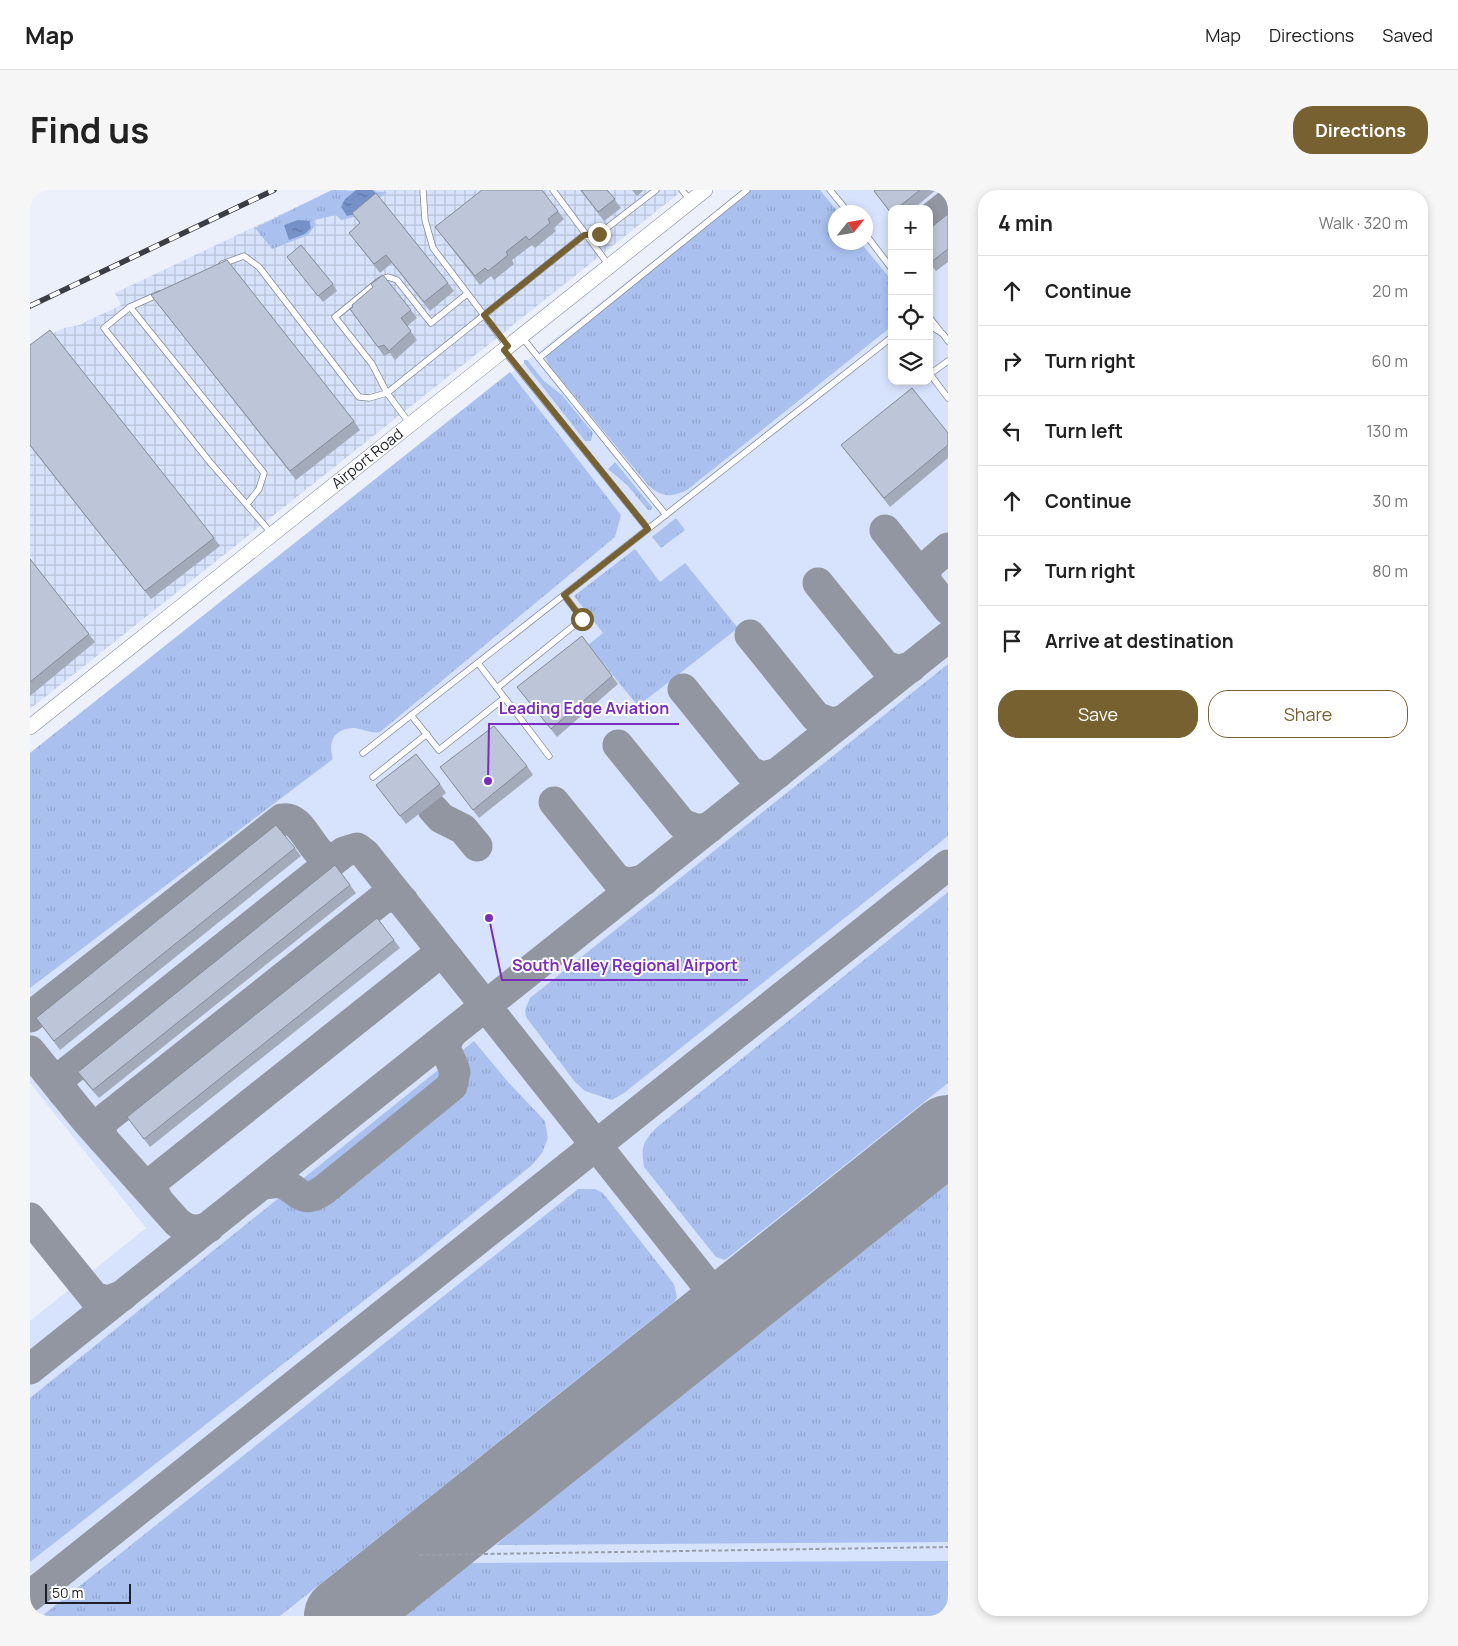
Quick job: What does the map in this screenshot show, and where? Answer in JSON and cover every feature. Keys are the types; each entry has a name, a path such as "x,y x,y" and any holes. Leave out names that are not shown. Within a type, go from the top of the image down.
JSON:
{"street":[{"name":"Airport Road","path":"30,727 609,266 686,196 705,190"}],"lane":[{"path":"423,190 425,220 433,248 484,315 506,348 648,529"},
{"path":"553,190 584,235 609,266"},
{"path":"219,266 244,256 259,267 359,397 369,398 387,393 584,235 599,234 656,190"},
{"path":"539,358 747,190"},
{"path":"830,190 842,205"},
{"path":"873,244 888,264"},
{"path":"411,424 387,393 372,364 335,316 380,280 388,277 397,280 431,322 467,294"},
{"path":"167,290 130,307 104,328 209,461 272,534"},
{"path":"130,307 264,473 259,489 247,504"},
{"path":"933,322 948,341"},
{"path":"933,328 943,334"},
{"path":"521,336 666,515"},
{"path":"363,753 888,340"},
{"path":"948,361 930,374 948,398"},
{"path":"497,688 582,619 564,595"},
{"path":"478,663 503,699 549,756"},
{"path":"412,715 439,750 503,699"},
{"path":"373,776 427,734"}],"path":[{"path":"420,1555 948,1547"}],"shaded area":[{"path":"332,190 683,190 30,709 30,344 64,328 79,325 121,305 115,293"},
{"path":"743,190 948,190 948,1616 30,1616 30,1321 146,1228 30,1083 30,753"}],"green space":[{"path":"332,190 387,192 355,217 341,220 336,215 314,220 315,226 308,235 272,249 255,228"},
{"path":"747,190 820,190 832,205 828,205 828,250 867,250 888,276 888,329 687,490 676,494 662,494 648,485 549,365 544,354"},
{"path":"524,360 527,360 544,381 562,395 593,433 591,441 585,441 524,363"},
{"path":"510,372 621,515 615,537 380,732 353,728 346,729 337,734 331,748 333,759 30,988 30,753"},
{"path":"615,462 652,507 651,510 648,510 627,485 608,469"},
{"path":"676,518 685,530 661,548 652,537"},
{"path":"635,549 660,582 685,563 738,628 638,706 588,645 603,633 574,596"},
{"path":"948,664 948,836 624,1093 612,1100 585,1091 575,1082 526,1017 525,1010 530,998"},
{"path":"948,892 948,1083 725,1260 716,1257 644,1167 643,1150 645,1142 656,1128"},
{"path":"474,1041 508,1082 545,1121 548,1138 542,1153 532,1165 421,1256 30,1562 30,1398"},
{"path":"948,1183 948,1542 496,1545 517,1527"},
{"path":"578,1189 595,1189 603,1193 674,1284 677,1297 674,1302 280,1616 42,1616"},
{"path":"948,1561 948,1616 389,1616 456,1563"}],"water":[{"path":"356,190 373,190 377,195 356,214 347,216 341,207 345,199"},
{"path":"298,220 309,221 311,228 305,234 289,240 284,225"}],"building":[{"path":"482,190 542,190 558,211 548,219 550,223 529,240 526,236 506,252 508,255 488,271 485,268 475,276 435,227"},
{"path":"581,190 607,190 615,199 598,212"},
{"path":"920,190 901,205 888,205 888,209 874,191"},
{"path":"376,193 448,283 424,302 386,255 374,264 349,233 360,223 352,213"},
{"path":"948,214 948,249 933,261 933,250 933,226"},
{"path":"301,245 333,284 318,296 287,257"},
{"path":"227,260 354,421 290,471 151,295"},
{"path":"383,275 411,310 401,318 411,331 389,351 384,345 378,347 350,309 353,307 352,305 373,287 371,284"},
{"path":"50,330 214,538 145,591 30,445 30,345"},
{"path":"912,388 948,433 948,445 884,498 841,445"},
{"path":"30,559 89,634 30,682"},
{"path":"582,636 612,676 551,729 517,687"},
{"path":"494,726 527,766 473,810 440,767"},
{"path":"416,754 440,784 400,816 376,785"},
{"path":"276,825 295,848 54,1041 36,1018"},
{"path":"335,865 350,885 93,1090 78,1072"},
{"path":"377,918 394,940 144,1139 127,1117"}],"taxiway":[{"path":"933,217 948,205"},
{"path":"885,530 948,609"},
{"path":"926,581 926,567 948,548"},
{"path":"818,583 885,666 898,670 911,667"},
{"path":"750,635 816,717 832,723 844,720"},
{"path":"30,1369 948,637"},
{"path":"683,689 750,772 763,777 778,773"},
{"path":"618,745 682,824 699,830 710,827"},
{"path":"554,802 617,880 630,883 644,880"},
{"path":"433,809 441,818 463,829 477,846"},
{"path":"30,1017 282,819 291,820 298,825 316,849 323,855 330,858 339,856"},
{"path":"63,1092 61,1083 65,1074 344,852 357,848 365,854 711,1290 724,1297 730,1297 742,1294 760,1284"},
{"path":"30,1596 948,865"},
{"path":"103,1139 100,1127 105,1119 381,900 393,895 403,901"},
{"path":"157,1199 152,1188 156,1179 431,960 439,956 449,960"},
{"path":"263,1184 281,1182 306,1197 317,1194 325,1189 452,1086 455,1072 446,1048 452,1033"},
{"path":"30,1051 86,1120 177,1222 192,1230 209,1227"},
{"path":"30,1218 94,1297 107,1301 122,1296"},
{"path":"697,1334 712,1317 714,1311 711,1292 706,1284"}],"runway":[{"path":"343,1616 948,1134"}],"railway":[{"path":"30,306 274,190"}],"place":[{"name":"Leading Edge Aviation","path":"488,781"},
{"name":"South Valley Regional Airport","path":"489,918"}],"route":[{"path":"582,619 564,595 648,529 504,350 508,346 484,315 584,235 599,234"}]}
